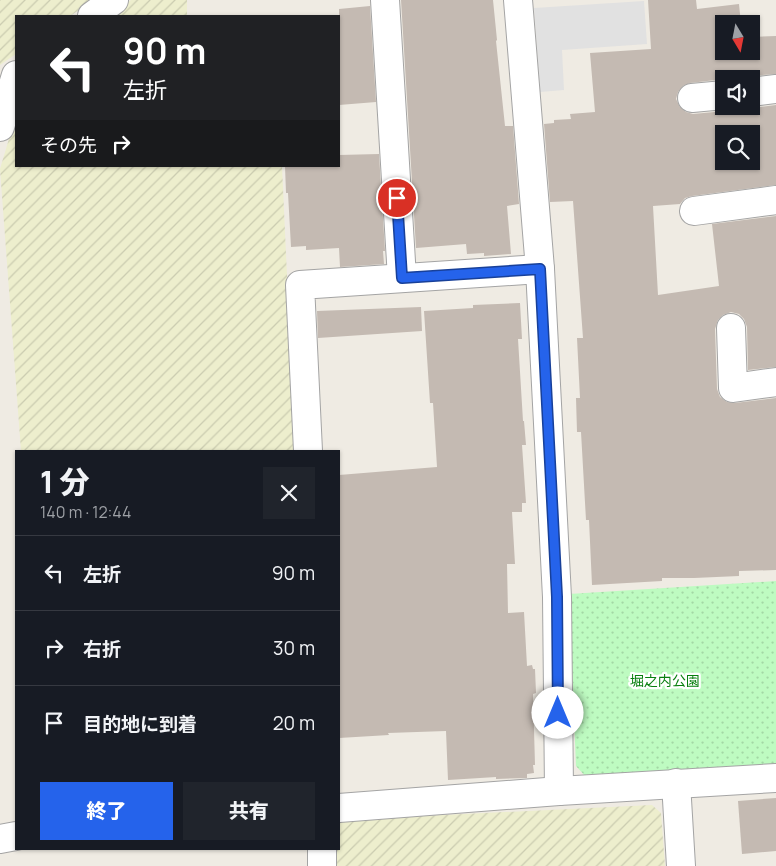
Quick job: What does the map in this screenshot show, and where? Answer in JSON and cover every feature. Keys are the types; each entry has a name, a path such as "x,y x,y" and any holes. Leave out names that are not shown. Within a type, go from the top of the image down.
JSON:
{"street":[{"path":"93,15 114,0"},
{"path":"385,0 402,278"},
{"path":"518,0 540,269 557,597 558,791"},
{"path":"0,127 15,78"},
{"path":"760,91 776,89"},
{"path":"692,98 715,96"},
{"path":"694,210 776,200"},
{"path":"308,450 300,285 540,269"},
{"path":"731,328 733,388 776,382"},
{"path":"340,808 558,791 776,778"},
{"path":"676,783 681,866"},
{"path":"0,838 15,836"},
{"path":"322,850 322,866"}],"green space":[{"path":"0,0 94,0 72,15 15,15 15,55 0,65"},
{"path":"131,0 187,0 187,15 110,15"},
{"path":"15,118 15,167 282,167 295,450 21,450 0,169"},
{"name":"堀之内公園","path":"776,581 776,764 586,777 576,766 569,594"},
{"path":"652,805 661,813 665,866 332,866 331,850 340,850 340,820"}],"shaded area":[{"path":"644,1 647,44 562,50 564,90 540,92 534,8"}],"building":[{"path":"401,0 493,0 505,126 513,126 519,204 507,206 511,254 484,256 484,253 467,254 466,244 416,248"},
{"path":"648,0 696,0 697,9 739,4 740,15 715,15 715,60 760,60 760,37 776,36 776,74 760,75 760,70 715,70 715,80 690,83 683,86 678,92 676,99 680,107 686,112 693,114 715,112 715,115 760,115 760,107 776,105 776,185 692,196 685,198 680,204 653,206 658,295 719,286 712,224 776,216 776,367 748,370 747,327 744,319 739,314 731,312 723,315 718,320 715,329 717,389 720,397 727,402 735,403 776,398 776,570 739,571 739,576 662,578 662,581 592,585 589,520 586,520 581,432 577,432 576,398 580,398 577,338 583,338 573,201 550,202 544,124 554,123 554,120 571,119 570,114 595,112 590,53 651,49"},
{"path":"370,6 376,102 340,105 339,9"},
{"path":"379,154 385,251 383,251 384,264 340,267 339,248 306,250 306,246 291,247 285,167 340,167 340,155"},
{"path":"520,303 522,339 518,339 526,445 522,445 526,503 522,503 522,512 512,512 515,564 507,564 508,613 524,612 527,666 532,665 533,669 535,669 536,693 533,694 535,765 533,765 534,773 527,774 527,778 496,779 496,777 448,780 446,731 388,733 389,735 340,738 340,475 437,467 433,403 430,403 424,311 473,308 473,305"},
{"path":"421,307 422,331 318,338 317,311"},
{"path":"776,798 776,851 742,854 738,801"}],"route":[{"path":"397,198 402,278 540,269 557,597 558,713"}]}
